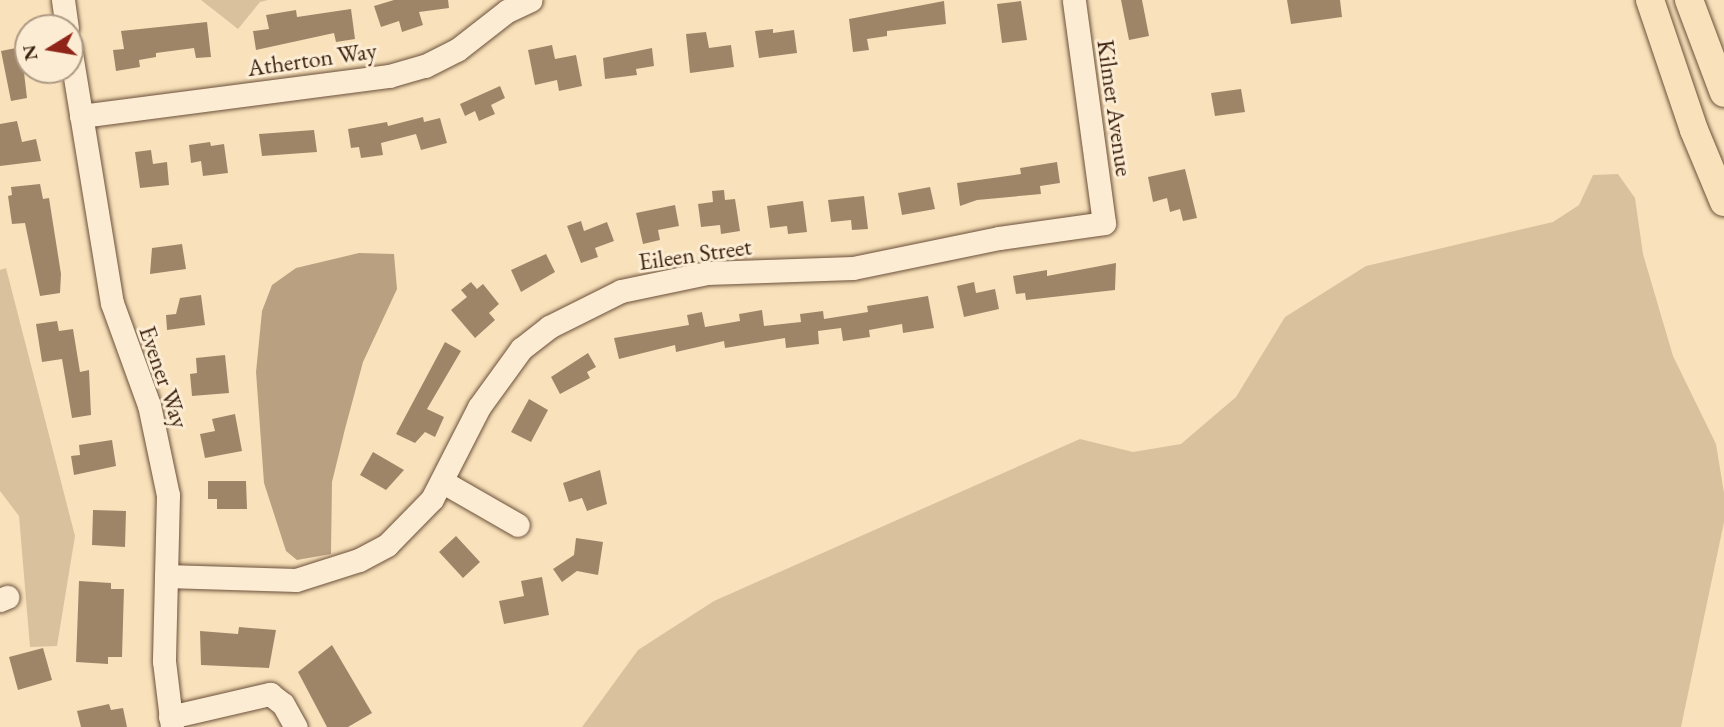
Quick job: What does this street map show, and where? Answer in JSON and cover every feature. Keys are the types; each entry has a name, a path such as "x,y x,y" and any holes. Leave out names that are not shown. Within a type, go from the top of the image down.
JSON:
{"main road":[{"path":"1650,0 1694,131 1724,202"},
{"path":"1689,0 1724,93"}],"street":[{"name":"Atherton Way","path":"80,116 389,76 425,66 457,50 508,11 531,0"},
{"name":"Kilmer Avenue","path":"1074,0 1104,223"},
{"name":"Evener Way","path":"75,84 112,303 161,449 168,495 164,661 171,722"},
{"name":"Eileen Street","path":"166,576 296,580 328,572 387,545 432,499 479,407 521,349 549,327 621,291 707,273 853,268 999,238 1104,223"},
{"path":"443,482 518,525"},
{"path":"171,722 270,694 283,704 296,727"}],"shaded area":[{"path":"201,0 268,0 260,2 238,29"},
{"path":"1618,174 1635,198 1643,254 1673,356 1716,444 1724,493 1724,522 1681,727 582,727 638,650 714,601 1080,439 1133,452 1181,444 1236,397 1285,317 1366,266 1553,222 1579,205 1593,175"},
{"path":"359,253 394,254 397,289 363,362 345,429 332,482 331,554 297,560 286,551 264,483 256,372 262,311 272,285 296,268"},
{"path":"6,268 75,536 57,646 30,647 19,516 0,491 0,270"}],"building":[{"path":"394,0 448,0 449,8 419,12 423,25 402,32 399,21 381,27 374,6"},
{"path":"1121,0 1142,0 1149,36 1129,40"},
{"path":"1287,0 1340,0 1342,17 1291,24"},
{"path":"944,1 946,24 887,31 887,36 867,39 869,50 853,52 849,19"},
{"path":"1021,1 1027,40 1002,43 997,4"},
{"path":"351,9 355,39 336,42 334,33 256,50 253,31 269,29 266,15 296,10 297,17"},
{"path":"207,22 211,57 196,58 194,48 156,53 156,57 139,60 140,67 116,71 113,50 124,49 121,31"},
{"path":"773,29 773,33 794,30 797,53 759,58 755,31"},
{"path":"706,32 709,48 731,45 734,67 690,73 686,34"},
{"path":"552,45 555,59 576,55 582,86 559,91 557,80 535,85 528,50"},
{"path":"14,48 14,84 25,84 27,98 11,101 1,51"},
{"path":"652,48 654,66 636,69 637,75 605,79 603,58"},
{"path":"500,86 505,98 491,105 495,114 479,121 475,111 465,116 460,104"},
{"path":"1241,89 1245,112 1215,116 1211,93"},
{"path":"423,117 424,122 440,118 447,143 421,150 416,134 381,143 383,155 361,158 359,147 351,148 348,129 387,122 388,126"},
{"path":"17,121 22,142 36,139 41,161 0,166 0,124"},
{"path":"314,130 317,152 262,156 259,134"},
{"path":"210,142 211,146 224,144 228,173 203,176 201,161 191,163 189,145"},
{"path":"151,150 153,164 167,162 169,185 140,188 135,152"},
{"path":"1057,162 1060,183 1040,186 1041,194 977,200 960,206 957,183 1021,174 1020,168"},
{"path":"1185,169 1197,218 1183,221 1180,209 1170,212 1167,198 1153,202 1148,177"},
{"path":"40,184 43,199 49,198 61,274 60,293 40,296 25,223 12,224 8,196 12,195 11,187"},
{"path":"930,187 935,209 902,215 898,193"},
{"path":"724,190 725,200 735,199 740,231 721,234 720,225 701,227 698,204 713,202 712,191"},
{"path":"864,196 868,229 852,230 851,220 831,222 828,200"},
{"path":"803,201 807,232 788,234 787,226 770,228 767,206"},
{"path":"675,205 679,226 658,230 660,240 643,244 636,213"},
{"path":"581,221 584,231 607,222 614,241 595,248 598,257 581,263 567,226"},
{"path":"182,244 186,269 150,274 152,248"},
{"path":"546,254 555,272 521,292 511,270"},
{"path":"1116,263 1115,290 1026,300 1025,293 1016,294 1013,276 1047,270 1047,276"},
{"path":"471,282 477,289 483,284 499,304 489,313 495,320 475,338 451,310 467,297 461,290"},
{"path":"974,282 976,293 995,289 999,309 964,317 957,286"},
{"path":"201,295 205,325 167,330 166,315 176,314 180,298"},
{"path":"928,296 934,328 903,333 902,324 869,330 870,337 843,341 841,328 818,331 819,344 786,348 785,338 725,348 724,341 676,352 675,345 619,359 614,338 689,325 687,315 702,312 705,327 740,321 739,314 762,310 764,326 801,322 800,314 823,311 824,319 868,312 867,306"},
{"path":"57,321 59,331 73,329 80,372 89,370 91,415 72,418 62,359 42,362 36,324"},
{"path":"445,342 461,351 427,409 444,417 435,437 425,432 415,443 396,434"},
{"path":"588,353 596,367 587,372 590,378 560,394 551,377"},
{"path":"225,355 229,393 192,396 190,374 197,373 196,358"},
{"path":"529,399 548,410 531,442 511,432"},
{"path":"235,414 242,451 205,458 200,434 215,431 212,419"},
{"path":"112,440 116,466 74,475 71,456 80,455 79,445"},
{"path":"373,452 404,470 386,490 360,475"},
{"path":"600,470 607,504 587,511 582,498 569,502 563,483"},
{"path":"208,481 246,481 247,509 217,509 217,499 208,499"},
{"path":"93,510 126,511 125,547 92,545"},
{"path":"456,536 480,562 463,578 439,552"},
{"path":"576,538 603,542 598,575 577,571 562,582 553,569 574,555"},
{"path":"542,577 549,615 504,624 499,601 524,596 521,581"},
{"path":"79,581 111,583 111,589 124,589 122,657 108,657 108,664 76,662"},
{"path":"239,627 276,630 269,668 201,665 200,631 238,634"},
{"path":"332,645 372,713 348,727 327,727 298,672"},
{"path":"43,648 52,680 18,690 9,657"},
{"path":"109,704 111,710 123,708 127,727 81,727 77,711"}]}
